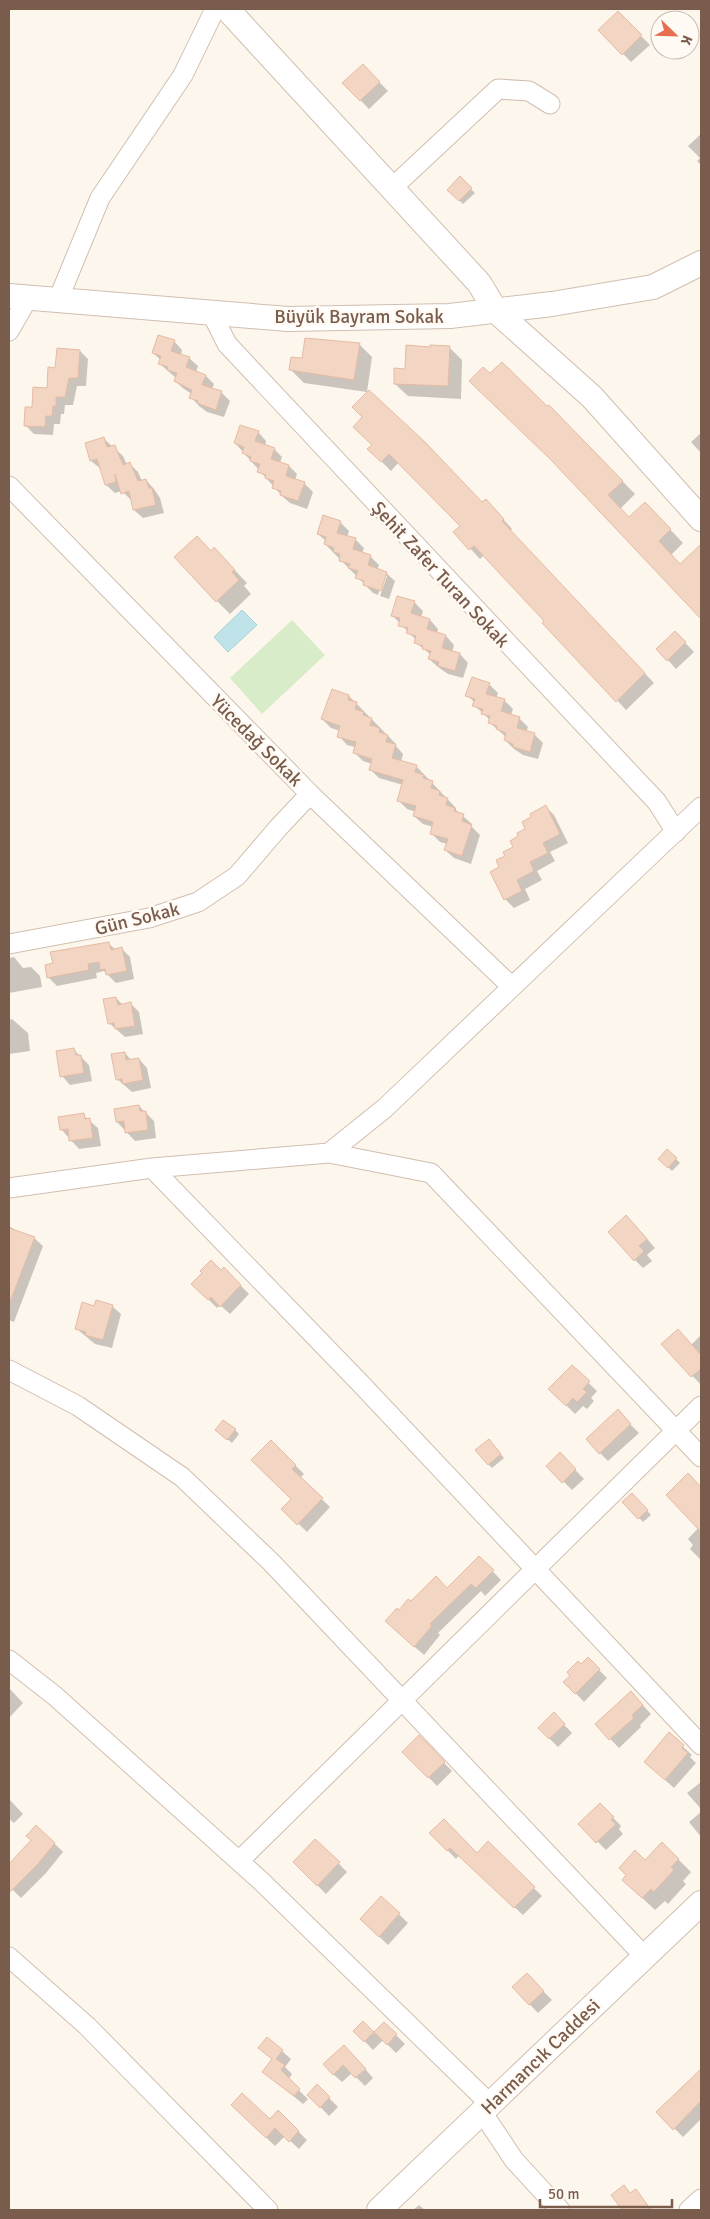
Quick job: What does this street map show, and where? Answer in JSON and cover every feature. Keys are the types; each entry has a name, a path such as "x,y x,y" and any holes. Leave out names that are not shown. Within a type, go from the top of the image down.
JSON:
{"street":[{"path":"58,300 100,198 183,75 215,9"},
{"path":"227,9 480,283 496,311 592,397 701,519"},
{"path":"392,188 498,89 529,91 550,104"},
{"name":"Büyük Bayram Sokak","path":"18,297 288,319 450,316 552,304 653,287 701,262"},
{"path":"9,331 18,297"},
{"name":"Şehit Zafer Turan Sokak","path":"211,312 227,344 657,802 676,832"},
{"name":"Yücedağ Sokak","path":"9,486 310,794 512,987"},
{"name":"Gün Sokak","path":"9,944 149,918 198,902 237,876 310,794"},
{"path":"329,1153 386,1108 701,808"},
{"path":"9,1188 152,1168 329,1153 431,1174 701,1457"},
{"path":"152,1168 362,1384 701,1745"},
{"path":"9,1370 78,1406 182,1477 271,1562 645,1957"},
{"path":"239,1861 404,1701 701,1406"},
{"path":"9,1660 55,1696 239,1861 486,2108 514,2160 560,2210"},
{"name":"Harmancık Caddesi","path":"380,2210 701,1903"},
{"path":"9,1957 87,2026 268,2210"},
{"path":"689,2210 701,2198"}],"green space":[{"path":"292,620 325,655 262,714 230,678"}],"water":[{"path":"242,610 257,625 228,652 214,637"}],"building":[{"path":"618,11 642,35 622,55 598,30"},
{"path":"363,64 380,82 360,101 342,83"},
{"path":"460,176 472,188 459,201 447,190"},
{"path":"158,335 175,340 171,351 190,357 186,367 206,375 202,385 222,391 216,410 189,398 192,390 174,381 177,373 167,370 168,367 158,364 161,356 152,353"},
{"path":"305,338 360,343 354,380 289,370 291,357 302,358"},
{"path":"406,345 450,346 448,386 394,384 394,368 405,369"},
{"path":"57,348 80,350 78,378 69,378 65,397 56,397 56,406 53,406 52,416 46,416 45,427 24,426 25,407 32,407 33,387 47,388 48,367 55,368"},
{"path":"502,362 547,406 549,405 623,481 608,495 629,517 645,502 671,529 659,541 680,564 701,544 701,619 551,460 469,381 483,367 490,373"},
{"path":"369,390 425,442 482,502 486,499 504,519 502,521 645,673 616,702 542,623 544,621 474,546 469,550 453,532 460,526 389,454 381,462 367,449 372,445 353,427 362,417 352,407"},
{"path":"240,425 259,431 255,441 275,448 271,459 289,465 286,476 305,482 298,501 280,495 281,491 272,488 274,481 265,478 266,475 257,472 260,464 250,461 251,457 242,453 244,447 234,443"},
{"path":"104,437 107,447 115,445 123,465 130,462 138,481 146,479 149,488 152,488 156,505 133,510 129,491 121,494 115,474 116,482 105,485 97,459 90,461 85,443"},
{"path":"323,515 341,521 337,533 356,538 353,549 371,555 368,565 387,572 381,591 363,585 364,581 355,578 358,571 348,568 350,564 339,561 340,554 333,552 334,548 324,544 326,537 317,534"},
{"path":"197,536 211,551 214,547 235,570 232,572 239,580 216,602 174,557"},
{"path":"397,596 415,601 411,613 430,619 427,629 446,635 442,648 460,653 455,671 438,666 439,662 428,659 431,651 422,649 423,646 414,643 416,636 406,633 408,628 398,626 400,618 391,616"},
{"path":"675,631 686,642 667,661 656,649"},
{"path":"472,677 490,683 486,694 505,699 501,711 520,717 517,728 535,733 530,752 513,747 513,744 504,740 506,733 496,729 497,726 488,723 490,716 481,714 483,709 472,706 475,699 465,696"},
{"path":"332,689 349,695 348,700 357,702 355,709 364,712 363,715 372,718 370,725 380,728 379,732 388,735 386,742 396,744 392,758 417,765 415,772 424,775 423,778 433,781 431,788 440,791 439,795 448,798 446,805 455,808 454,811 464,814 462,821 472,825 462,856 444,850 448,839 430,834 433,822 413,816 416,806 397,801 403,780 369,770 372,759 353,753 356,742 337,737 340,726 321,719"},
{"path":"546,805 560,834 543,843 548,853 530,862 534,871 517,880 522,891 504,900 490,872 499,867 496,860 505,856 503,852 513,847 510,841 518,836 517,833 525,829 522,822 531,817 530,814"},
{"path":"109,942 111,950 122,947 127,971 106,975 105,969 100,970 99,962 88,964 89,970 47,978 45,965 53,963 50,952"},
{"path":"116,997 118,1005 131,1002 135,1026 115,1029 114,1023 108,1024 103,999"},
{"path":"74,1048 76,1055 81,1055 84,1073 60,1077 56,1051"},
{"path":"125,1052 126,1060 139,1058 143,1080 123,1084 122,1079 116,1080 111,1054"},
{"path":"139,1105 140,1111 146,1111 148,1130 125,1133 124,1121 116,1122 114,1109"},
{"path":"84,1113 85,1119 90,1118 93,1138 69,1141 68,1129 60,1130 58,1117"},
{"path":"667,1149 677,1158 668,1168 658,1159"},
{"path":"626,1215 647,1239 639,1246 644,1251 634,1261 608,1232"},
{"path":"9,1228 35,1237 10,1302 9,1302"},
{"path":"211,1260 221,1270 224,1267 241,1285 220,1307 211,1297 208,1300 191,1284"},
{"path":"96,1300 113,1305 103,1340 85,1335 86,1332 75,1329 82,1302 94,1306"},
{"path":"678,1329 701,1355 701,1369 691,1377 661,1344"},
{"path":"572,1365 590,1381 583,1389 587,1392 577,1402 573,1398 566,1406 548,1389"},
{"path":"618,1409 631,1424 599,1454 586,1439"},
{"path":"223,1420 236,1429 227,1440 215,1430"},
{"path":"489,1439 501,1454 488,1465 475,1450"},
{"path":"271,1440 296,1465 292,1469 323,1498 297,1525 281,1509 291,1499 251,1460"},
{"path":"560,1452 576,1469 562,1483 546,1466"},
{"path":"688,1473 701,1487 701,1532 666,1495"},
{"path":"632,1493 648,1510 638,1519 622,1502"},
{"path":"479,1556 494,1570 476,1588 471,1584 430,1624 432,1626 414,1647 385,1621 397,1608 399,1610 408,1599 411,1601 436,1576 447,1588"},
{"path":"588,1657 600,1669 575,1694 563,1682 570,1676 567,1672 578,1661 581,1664"},
{"path":"631,1691 643,1705 632,1715 634,1718 609,1740 595,1724"},
{"path":"554,1712 565,1724 549,1739 538,1728"},
{"path":"669,1732 684,1745 682,1748 688,1753 665,1780 644,1762"},
{"path":"419,1735 445,1762 428,1778 402,1752"},
{"path":"600,1803 614,1817 611,1820 616,1824 596,1843 578,1824"},
{"path":"444,1819 477,1853 488,1841 535,1887 514,1908 450,1848 447,1851 429,1833"},
{"path":"36,1825 55,1843 38,1864 9,1893 9,1864 31,1840 26,1836"},
{"path":"315,1839 340,1862 317,1886 293,1862"},
{"path":"662,1842 679,1859 671,1867 674,1870 654,1892 651,1889 642,1898 622,1880 626,1875 619,1868 635,1850 645,1860"},
{"path":"381,1896 400,1913 379,1937 360,1919"},
{"path":"527,1973 544,1991 529,2005 512,1987"},
{"path":"363,2021 374,2032 364,2042 353,2031"},
{"path":"384,2022 397,2034 387,2045 374,2032"},
{"path":"267,2037 283,2050 276,2059 285,2065 281,2070 300,2089 294,2096 262,2072 272,2059 258,2048"},
{"path":"344,2045 366,2069 355,2078 343,2065 333,2075 323,2064"},
{"path":"701,2069 701,2101 673,2130 656,2112"},
{"path":"317,2084 330,2097 320,2108 307,2095"},
{"path":"242,2093 270,2119 278,2110 299,2131 289,2142 275,2128 266,2138 231,2105"},
{"path":"624,2185 630,2193 636,2189 651,2210 622,2210 611,2195"}]}
